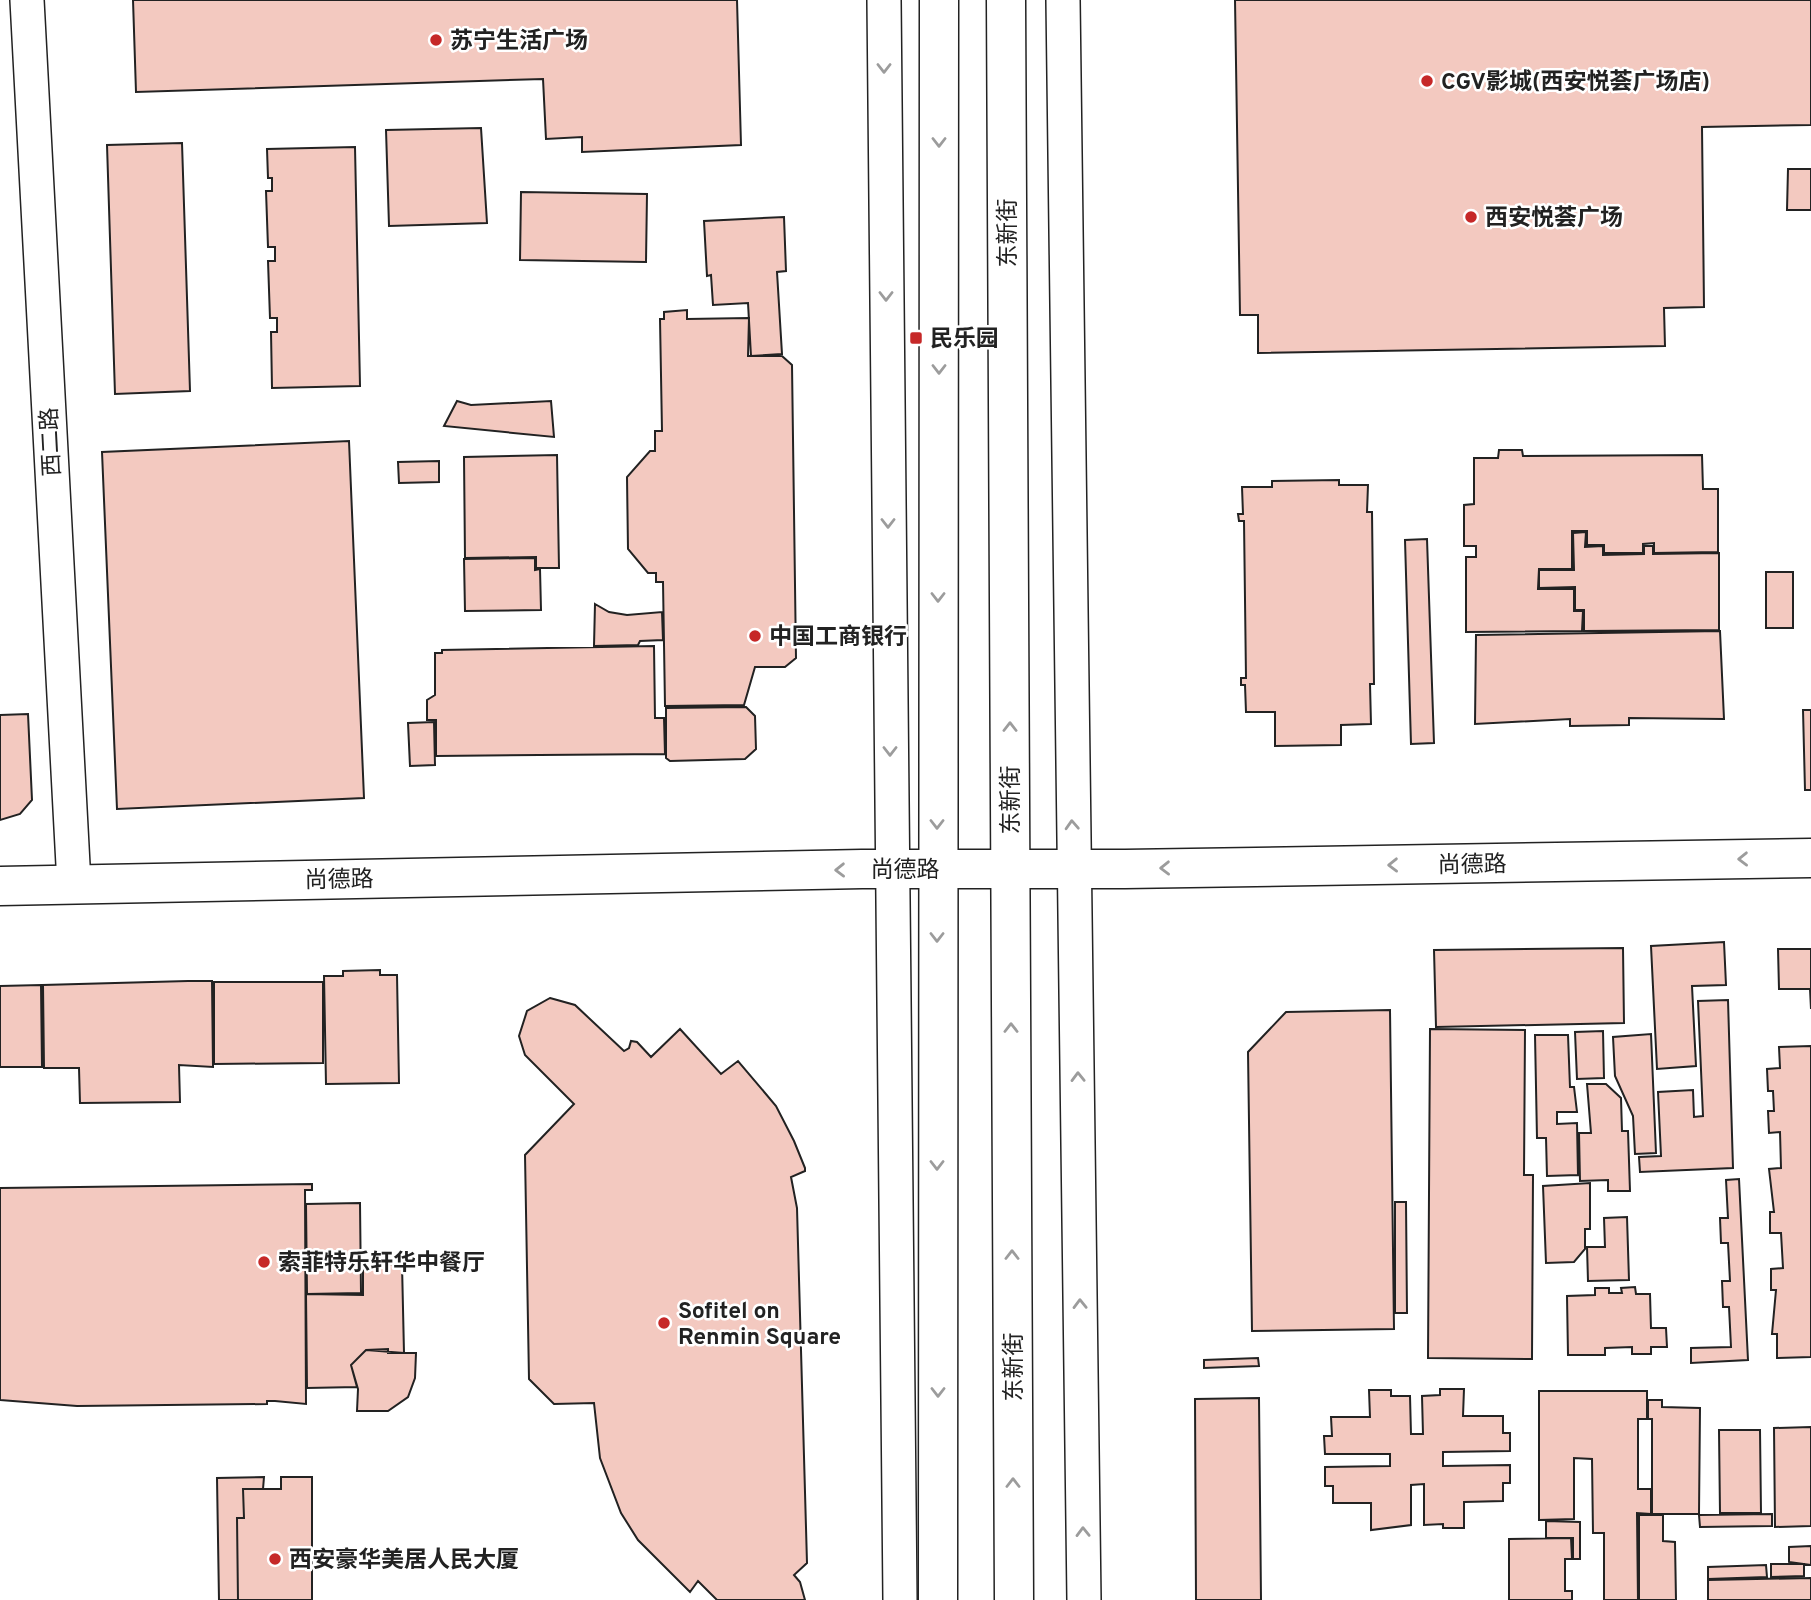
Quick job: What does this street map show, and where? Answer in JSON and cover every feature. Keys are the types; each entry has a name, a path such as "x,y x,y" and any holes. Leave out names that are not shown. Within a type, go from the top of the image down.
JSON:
{"main road":[{"path":"938,1600 939,0"},
{"name":"东新街","path":"1006,0 1014,1600"},
{"name":"尚德路","path":"0,886 891,869 1075,869 1811,858"}],"street":[{"name":"西二路","path":"27,0 74,884"},
{"path":"884,0 900,1600"},
{"path":"1063,0 1084,1600"}],"building":[{"name":"苏宁生活广场","path":"133,0 737,0 741,145 582,152 582,137 546,139 543,79 136,92"},
{"name":"西安悦荟广场","path":"1235,0 1811,0 1811,125 1702,127 1704,307 1664,308 1665,346 1258,353 1258,315 1240,315"},
{"path":"481,128 487,223 389,226 386,130"},
{"path":"182,143 190,391 115,394 107,145"},
{"path":"355,147 360,386 272,388 271,332 277,332 277,318 270,318 268,261 275,261 275,247 268,247 266,191 272,191 272,178 268,178 267,149"},
{"path":"1788,169 1811,169 1811,210 1787,210"},
{"path":"521,192 647,194 646,262 520,260"},
{"path":"784,217 786,271 777,272 782,354 751,356 748,303 713,305 711,275 707,276 704,221"},
{"path":"687,310 687,319 749,318 748,356 782,356 792,365 796,658 785,667 755,667 744,705 665,706 663,582 656,582 656,573 648,573 628,549 627,477 650,451 655,451 655,431 662,431 660,319 664,319 664,312"},
{"path":"457,401 471,405 551,401 554,437 444,426"},
{"path":"349,441 364,798 117,809 102,452"},
{"path":"1499,450 1522,450 1523,456 1702,455 1703,489 1718,489 1718,552 1654,553 1654,543 1643,544 1643,553 1604,553 1604,545 1587,545 1587,531 1572,531 1572,569 1539,569 1538,589 1574,589 1574,611 1583,611 1582,631 1466,632 1466,557 1476,557 1476,546 1464,546 1464,505 1474,504 1474,458 1498,458"},
{"path":"557,455 559,568 536,568 536,557 465,558 464,457"},
{"path":"439,461 439,482 399,483 398,462"},
{"path":"1339,480 1339,485 1368,485 1367,512 1372,512 1374,684 1370,684 1371,724 1341,725 1341,745 1275,746 1275,712 1246,712 1245,685 1241,685 1241,678 1246,678 1244,521 1239,521 1238,514 1243,514 1242,487 1272,487 1272,481"},
{"path":"1586,532 1585,547 1603,546 1603,555 1644,554 1644,546 1653,546 1653,554 1719,553 1719,630 1584,631 1584,610 1575,610 1575,587 1539,588 1539,570 1574,570 1573,533"},
{"path":"1427,539 1434,743 1411,744 1405,540"},
{"path":"535,558 535,570 540,569 541,610 465,611 464,559"},
{"path":"1766,572 1793,572 1793,628 1766,628"},
{"path":"595,604 609,612 627,615 662,612 663,640 640,641 638,645 594,646"},
{"path":"1720,631 1724,719 1629,718 1629,725 1570,726 1570,719 1475,724 1476,635"},
{"path":"654,646 655,718 664,718 665,754 436,756 436,720 427,720 427,700 435,695 435,653 442,653 442,650"},
{"path":"746,707 755,716 756,749 745,759 670,761 666,758 666,708"},
{"path":"1803,710 1811,710 1811,790 1805,790"},
{"path":"28,714 32,800 20,814 0,820 0,715"},
{"path":"434,722 435,765 410,766 408,723"},
{"path":"1724,942 1726,985 1692,986 1696,1066 1657,1069 1651,946"},
{"path":"1623,948 1624,1023 1436,1027 1434,950"},
{"path":"1778,949 1811,949 1811,1009 1810,989 1779,989"},
{"path":"380,970 380,975 397,975 399,1083 326,1084 324,976 343,976 343,971"},
{"path":"212,981 213,1067 179,1065 180,1102 80,1103 79,1068 44,1068 43,985"},
{"path":"214,982 323,982 323,1063 214,1064"},
{"path":"41,985 42,1067 0,1067 0,986"},
{"name":"Sofitel on Renmin Square","path":"550,998 575,1005 624,1051 629,1048 631,1041 637,1042 651,1057 680,1029 721,1074 738,1061 776,1106 794,1141 805,1168 805,1171 791,1177 797,1208 807,1563 794,1575 800,1582 805,1600 717,1600 698,1581 690,1592 638,1540 621,1513 600,1458 594,1403 554,1404 529,1379 525,1155 574,1104 525,1055 519,1036 527,1011"},
{"path":"1728,1000 1733,1168 1640,1172 1639,1157 1661,1156 1658,1092 1693,1090 1694,1117 1703,1116 1698,1001"},
{"path":"1390,1010 1394,1329 1252,1331 1248,1052 1286,1012"},
{"path":"1430,1029 1525,1030 1524,1175 1533,1175 1532,1359 1428,1358"},
{"path":"1603,1031 1604,1078 1577,1079 1575,1032"},
{"path":"1651,1034 1656,1153 1635,1154 1633,1116 1615,1076 1613,1037"},
{"path":"1535,1035 1568,1035 1570,1087 1574,1087 1577,1112 1557,1112 1557,1124 1577,1123 1578,1175 1547,1176 1546,1138 1537,1138"},
{"path":"1811,1046 1811,1357 1777,1358 1777,1334 1772,1334 1776,1290 1771,1290 1771,1269 1783,1268 1781,1233 1770,1233 1770,1212 1774,1212 1769,1169 1781,1168 1780,1132 1769,1133 1768,1111 1774,1111 1773,1091 1768,1091 1767,1069 1780,1068 1779,1047"},
{"path":"1587,1084 1606,1084 1621,1098 1622,1131 1628,1131 1630,1191 1608,1191 1608,1180 1580,1181 1579,1133 1591,1133"},
{"path":"1739,1179 1748,1360 1691,1363 1691,1348 1731,1347 1729,1307 1723,1307 1722,1281 1730,1281 1728,1243 1721,1243 1720,1218 1728,1218 1726,1180"},
{"path":"1590,1183 1590,1229 1585,1229 1585,1249 1574,1262 1546,1263 1543,1186"},
{"path":"312,1184 312,1190 305,1190 306,1404 267,1401 267,1404 77,1406 0,1400 0,1188"},
{"path":"1395,1202 1406,1202 1407,1313 1395,1313"},
{"path":"360,1203 361,1293 307,1294 306,1204"},
{"path":"1627,1217 1629,1280 1588,1281 1587,1247 1605,1247 1604,1218"},
{"path":"402,1264 404,1353 366,1350 351,1365 357,1387 307,1388 306,1294 363,1295 363,1265"},
{"path":"1635,1287 1636,1294 1650,1294 1651,1328 1666,1328 1667,1347 1651,1347 1651,1354 1632,1354 1632,1347 1605,1348 1605,1355 1568,1355 1567,1296 1595,1295 1595,1288 1609,1288 1609,1293 1622,1293 1621,1288"},
{"path":"388,1349 388,1353 416,1353 415,1378 408,1397 388,1411 357,1411 358,1389 351,1365 366,1350"},
{"path":"1258,1358 1259,1366 1204,1368 1204,1360"},
{"path":"1440,1389 1464,1389 1463,1416 1503,1416 1503,1433 1510,1433 1510,1451 1443,1452 1443,1466 1510,1465 1510,1483 1503,1483 1503,1501 1464,1502 1464,1528 1443,1528 1443,1524 1424,1525 1424,1484 1411,1485 1411,1525 1371,1530 1371,1503 1333,1503 1333,1486 1325,1486 1325,1467 1390,1466 1390,1454 1325,1454 1324,1436 1332,1436 1331,1417 1370,1417 1369,1390 1391,1390 1391,1396 1410,1396 1411,1434 1423,1434 1422,1396 1440,1395"},
{"path":"1539,1391 1647,1391 1647,1419 1638,1419 1638,1489 1651,1489 1651,1514 1637,1513 1638,1600 1604,1600 1604,1533 1593,1533 1592,1459 1574,1458 1574,1519 1539,1520"},
{"path":"1259,1398 1261,1600 1196,1600 1195,1399"},
{"path":"1648,1400 1662,1400 1662,1407 1700,1408 1699,1514 1652,1514 1652,1419 1648,1419"},
{"path":"1811,1427 1811,1526 1775,1527 1774,1428"},
{"path":"1719,1430 1760,1430 1761,1513 1720,1513"},
{"path":"264,1477 263,1489 243,1489 244,1518 237,1518 238,1600 219,1600 217,1478"},
{"name":"西安豪华美居人民大厦","path":"281,1477 312,1477 312,1600 238,1600 237,1518 244,1518 243,1489 281,1489"},
{"path":"1772,1514 1772,1526 1700,1527 1699,1515"},
{"path":"1639,1515 1663,1515 1663,1541 1675,1542 1676,1600 1639,1600"},
{"path":"1546,1521 1580,1522 1580,1559 1573,1559 1573,1538 1546,1538"},
{"path":"1571,1538 1572,1559 1565,1559 1565,1591 1572,1591 1572,1600 1509,1600 1509,1539"},
{"path":"1811,1546 1811,1565 1789,1562 1789,1547"},
{"path":"1771,1564 1804,1564 1804,1576 1771,1577"},
{"path":"1766,1565 1767,1577 1708,1579 1708,1567"},
{"path":"1811,1578 1811,1600 1708,1600 1708,1580"}],"place":[{"name":"苏宁生活广场","path":"436,40"},
{"name":"CGV影城(西安悦荟广场店)","path":"1427,81"},
{"name":"西安悦荟广场","path":"1471,217"},
{"name":"民乐园","path":"916,338"},
{"name":"中国工商银行","path":"755,636"},
{"name":"索菲特乐轩华中餐厅","path":"264,1262"},
{"name":"Sofitel on Renmin Square","path":"664,1323"},
{"name":"西安豪华美居人民大厦","path":"275,1559"}]}
